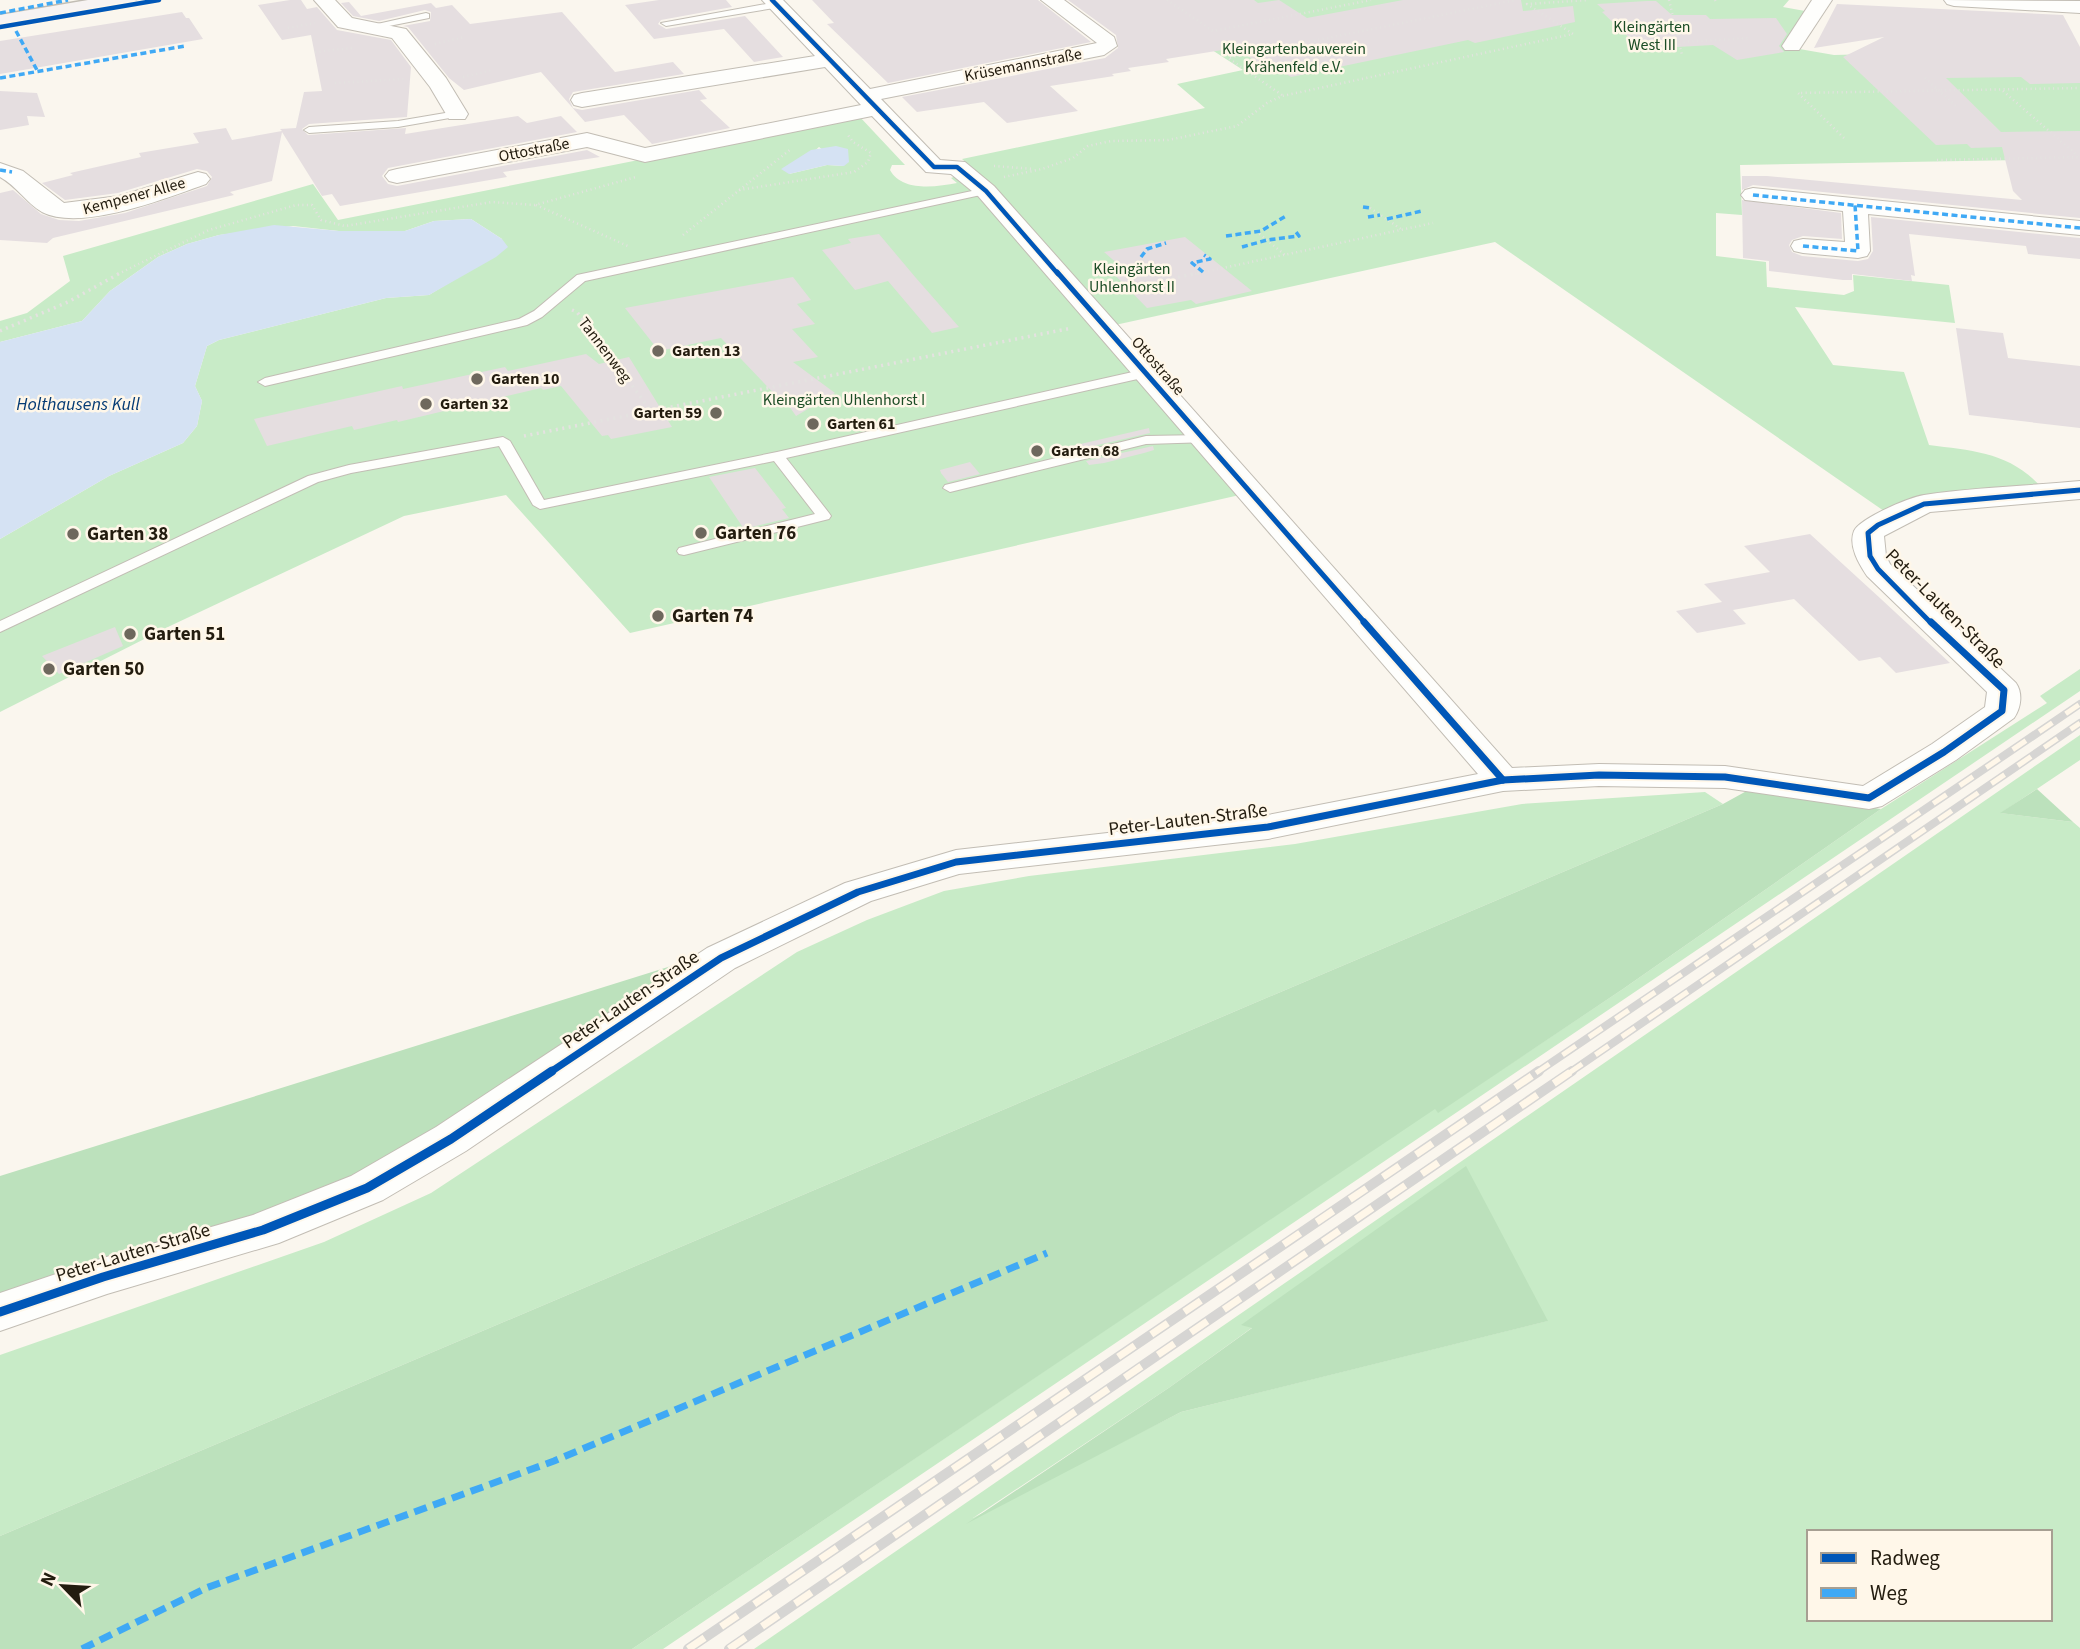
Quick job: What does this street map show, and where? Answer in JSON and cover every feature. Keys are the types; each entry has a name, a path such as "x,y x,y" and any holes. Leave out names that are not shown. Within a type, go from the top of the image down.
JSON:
{"street":[{"path":"0,21 126,0"},
{"path":"324,0 342,22 399,33 447,92 457,114"},
{"name":"Krüsemannstraße","path":"877,108 1097,51 1107,46 1107,41 1051,0"},
{"path":"1792,46 1822,0"},
{"path":"1954,0 2080,7"},
{"name":"Ottostraße","path":"775,3 934,167 957,167 986,191 1503,780"},
{"path":"582,100 830,60"},
{"name":"Ottostraße","path":"397,176 587,139 645,155 877,108"},
{"name":"Kempener Allee","path":"0,170 12,172 51,207 68,212 170,190 198,179"},
{"path":"1753,195 2080,228"},
{"path":"1803,246 1858,251 1855,205"},
{"name":"Peter-Lauten-Straße","path":"0,1312 103,1277 263,1230 367,1188 452,1139 721,958 858,891 956,862 1268,827 1503,780 1599,775 1725,777 1869,798 1944,752 2002,711 2004,690 1878,569 1870,556 1868,533 1878,525 1924,504 2080,490"}],"lane":[{"path":"666,23 775,3"},
{"path":"369,27 426,16"},
{"path":"309,130 398,124 457,114"},
{"path":"265,382 523,322 549,305 581,278 986,191"},
{"path":"0,627 313,480 349,469 503,441 505,449 540,505 777,456 1146,373"},
{"path":"950,488 1146,440 1204,439"},
{"path":"684,551 824,516 777,456"}],"path":[{"path":"1167,0 1213,31 1371,0"},
{"path":"1516,0 1527,4 1573,34 1282,97 1228,58 1516,0"},
{"path":"1527,4 1589,0"},
{"path":"1669,0 1682,55"},
{"path":"1679,42 1750,38"},
{"path":"335,83 433,77"},
{"path":"1925,78 1958,108"},
{"path":"1844,138 1798,93 2080,88"},
{"path":"2002,90 2080,157"},
{"path":"739,190 854,172 868,162 871,153 853,142 845,131 877,108"},
{"path":"680,237 716,211 757,173 800,142 786,145"},
{"path":"1937,160 2080,157"},
{"path":"0,331 68,302 113,276 209,230 296,205 312,205 321,220 345,226 492,202 535,205 638,177"},
{"path":"535,205 638,251"},
{"path":"1370,208 1401,230"},
{"path":"1080,298 1433,223"},
{"path":"1256,231 1285,255"},
{"path":"1142,257 1167,280"},
{"path":"503,441 1101,322"}],"green space":[{"path":"1161,0 1789,0 1783,7 1805,11 1782,46 1834,55 2080,49 2080,159 1740,165 1742,215 1716,213 1716,256 1766,262 1767,287 1844,295 1854,291 1853,275 1949,285 1955,323 1795,307 1833,365 1904,372 1929,445 1976,452 2004,460 2030,476 2042,488 1884,511 1495,242 1115,325 990,184 962,159 1205,108 1177,84 1243,70 1195,39"},
{"name":"Kleingärten Uhlenhorst I","path":"859,116 905,165 892,165 890,170 895,177 911,185 939,186 957,183 951,178 956,176 968,186 1244,494 630,633 506,495 404,516 170,626 0,712 0,539 109,476 183,443 197,426 202,401 195,386 207,346 219,340 386,298 429,295 455,279 502,239 471,219 434,221 405,231 339,231 293,226 219,235 187,244 158,257 110,291 82,321 0,342 0,321 27,313 70,281 63,256 313,184 338,220","holes":["819,147 844,166 827,165 789,174"]},
{"path":"2080,669 2080,691 663,1649 632,1649 1435,1108 1438,1112 1623,989 1881,809 2047,703 2040,696"},
{"path":"2080,735 2080,760 2001,813 2073,822 2080,828 2080,1649 754,1649","holes":["1547,1321 1181,1412 973,1518 1170,1387 1253,1327"]},
{"path":"1752,788 1881,809 1623,989 1438,1113 1435,1109 632,1649 0,1649 0,1536 1723,804"},
{"path":"2037,789 2073,822 2000,813"},
{"path":"1705,792 1723,804 0,1536 0,1355 324,1242 431,1193 797,952 867,920 944,891 1029,876 1295,844 1522,804"},
{"path":"700,957 424,1145 266,1218 0,1299 0,1176"},
{"path":"1466,1166 1548,1321 1181,1412 966,1524 1170,1387 1252,1328 1241,1325"}],"water":[{"path":"836,146 848,149 849,162 844,166 827,165 789,174 781,169 811,150"},
{"name":"Holthausens Kull","path":"471,219 502,239 508,247 496,257 429,295 386,298 219,340 207,346 195,386 202,401 197,426 183,443 109,476 0,539 0,342 82,321 110,291 158,257 187,244 219,235 274,225 339,231 405,231 434,221"}],"building":[{"path":"301,0 307,9 317,7 337,30 391,40 411,67 407,117 309,124 302,129 308,135 406,128 405,134 518,116 527,123 561,116 577,132 388,168 382,176 388,184 397,186 587,150 600,157 503,172 507,177 340,206 332,194 322,196 282,132 272,181 230,192 234,195 53,238 47,243 0,240 0,193 13,190 41,214 59,220 79,221 125,213 207,186 212,177 207,171 197,169 118,193 65,200 42,183 73,175 70,173 141,157 139,153 199,143 193,133 226,128 232,140 296,128 304,92 322,91 311,35 282,40 258,5"},
{"path":"659,0 726,0 732,7 661,20 658,24 666,29 745,16 783,57 754,62 724,29 654,39 625,5"},
{"path":"812,0 1038,0 1091,42 888,83 827,24 834,23"},
{"path":"1068,0 1254,0 1258,3 1279,0 1307,18 1403,0 1521,0 1523,11 1573,6 1575,22 1475,43 1468,40 1291,77 1283,72 1276,74 1235,48 1166,59 1169,62 1128,68 1131,71 1112,74 1114,76 1050,86 1078,111 1007,123 984,102 917,112 902,97 1105,58 1118,48 1116,35"},
{"path":"1656,1 1672,15 1706,15 1710,19 1776,18 1787,34 1779,46 1784,52 1737,60 1713,45 1641,49 1597,4"},
{"path":"349,2 361,16 431,3 436,8 452,5 470,24 562,12 615,72 673,62 684,74 573,92 569,99 573,108 582,110 699,90 707,99 700,100 730,128 652,144 624,115 585,122 541,72 464,90 449,78 408,27 403,26 430,21 431,12 425,10 379,21 353,16 341,3"},
{"path":"1837,4 2063,15 2080,47 2080,83 2030,84 2021,77 1946,78 2001,132 2080,131 2080,218 1753,185 1742,190 1742,176 1767,176 2022,200 2013,191 2002,147 1936,145 1843,57 1884,37 1814,48"},
{"path":"182,12 203,39 0,74 0,41"},
{"path":"0,91 37,93 45,117 27,116 29,125 0,130"},
{"path":"1742,200 1841,213 1842,239 1803,236 1792,240 1789,245 1792,252 1802,256 1858,261 1868,259 1873,251 1871,217 2080,238 2080,259 2028,254 2026,246 1909,234 1915,276 1911,275 1912,281 1852,274 1852,280 1843,280 1769,271 1769,261 1743,258"},
{"path":"879,234 959,327 932,333 888,281 855,290 822,250 851,243 848,239"},
{"path":"1185,237 1252,291 1196,304 1191,300 1147,308 1109,269 1120,266 1104,252"},
{"path":"793,277 811,300 797,304 815,324 792,329 818,357 793,362 835,393 796,416 721,338 659,351 625,308"},
{"path":"1956,328 2003,333 2008,358 2080,366 2080,428 1969,415"},
{"path":"586,354 599,364 629,357 672,427 611,439 608,435 602,436 561,386 543,390 541,388 398,422 397,420 354,430 352,426 267,446 254,419 402,386 403,389 505,367 508,371"},
{"path":"1149,428 1150,433 1076,450 1072,446"},
{"path":"1153,446 1154,450 1104,463 1089,465 1086,461"},
{"path":"970,462 980,474 948,482 940,470"},
{"path":"755,468 786,508 782,509 789,518 744,529 709,477"},
{"path":"1810,534 1950,663 1896,673 1880,657 1859,661 1794,599 1733,610 1746,624 1697,633 1676,611 1722,602 1704,584 1770,572 1744,546"},
{"path":"115,627 123,646 59,674 42,656"}],"railway":[{"path":"1536,1073 2080,704"},
{"path":"1569,1073 2080,723"},
{"path":"688,1649 1539,1071"},
{"path":"729,1649 1572,1071"}],"marked path":[{"path":"0,13 68,0"},
{"path":"16,31 38,72"},
{"path":"0,78 185,46"},
{"path":"0,170 12,172"},
{"path":"1753,195 2080,228"},
{"path":"1803,246 1858,251 1855,205"},
{"path":"1363,207 1370,208"},
{"path":"1387,219 1422,211"},
{"path":"1368,217 1380,215"},
{"path":"1226,236 1261,231 1286,216"},
{"path":"1242,247 1267,240 1299,236 1296,232"},
{"path":"1141,257 1147,249 1166,243"},
{"path":"1203,272 1192,263 1210,259 1204,255"},
{"path":"82,1649 206,1588 554,1461 1047,1253"}],"cycle path":[{"path":"0,27 159,0"},
{"path":"772,0 934,167 957,167 986,191 1503,780"},
{"path":"0,1312 103,1277 263,1230 367,1188 451,1139 721,958 858,892 956,862 1268,827 1503,780 1599,775 1725,777 1869,798 1944,752 2002,711 2004,690 1878,569 1870,556 1868,533 1878,525 1924,504 2080,490"}],"place":[{"name":"Garten 13","path":"658,351"},
{"name":"Garten 10","path":"477,379"},
{"name":"Garten 32","path":"426,404"},
{"name":"Garten 59","path":"716,413"},
{"name":"Garten 61","path":"813,424"},
{"name":"Garten 68","path":"1037,451"},
{"name":"Garten 76","path":"701,533"},
{"name":"Garten 38","path":"73,534"},
{"name":"Garten 74","path":"658,616"},
{"name":"Garten 51","path":"130,634"},
{"name":"Garten 50","path":"49,669"}],"park label":[{"name":"Kleingärten West III","path":"1652,36"},
{"name":"Kleingartenbauverein Krähenfeld e.V.","path":"1294,58"},
{"name":"Kleingärten Uhlenhorst II","path":"1132,278"}]}
